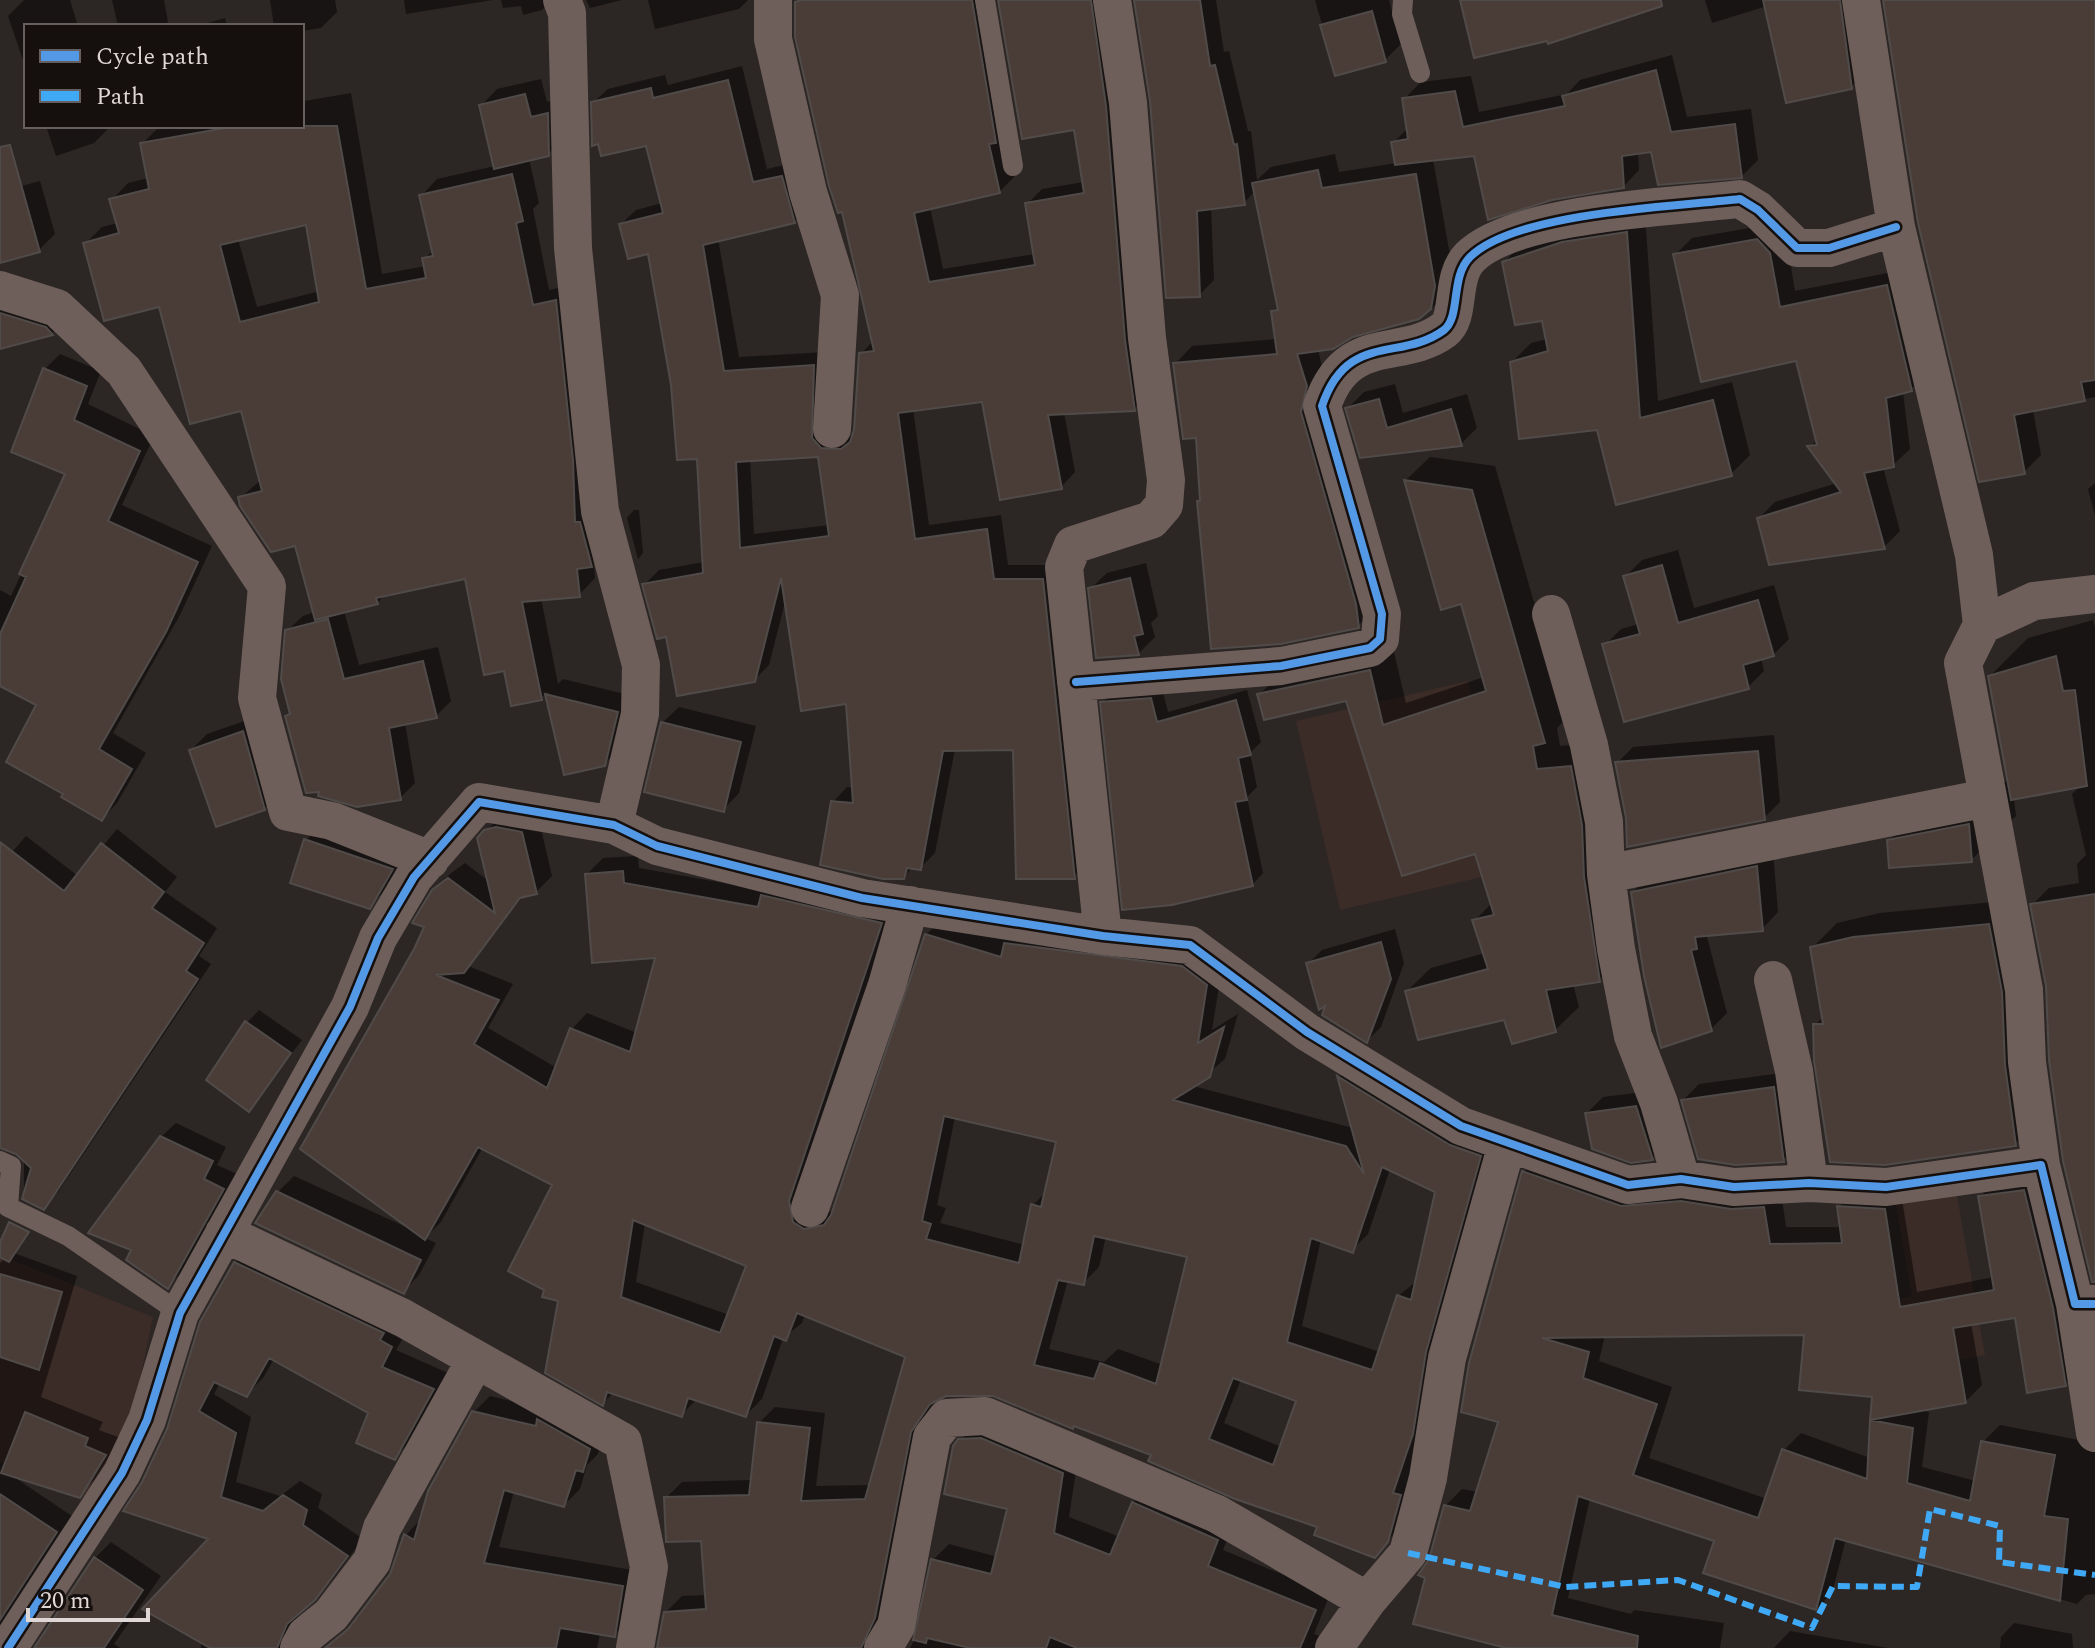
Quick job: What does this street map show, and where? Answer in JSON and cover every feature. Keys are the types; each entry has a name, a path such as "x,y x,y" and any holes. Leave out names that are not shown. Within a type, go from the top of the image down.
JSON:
{"street":[{"path":"562,0 567,13 573,248 600,511 615,578 641,665 640,714 614,825"},
{"path":"773,0 773,39 808,192 840,295 832,429"},
{"path":"1103,936 1064,567 1073,545 1151,520 1164,505 1166,480 1147,338 1128,103 1112,0"},
{"path":"1861,0 1896,227 1974,555 1982,625 1963,663 2024,990 2027,1062 2041,1165 2085,1304 2095,1433"},
{"path":"1076,682 1281,666 1370,648 1380,639 1382,614 1322,406 1328,387 1372,350 1418,341 1445,329 1452,318 1454,288 1467,260 1492,239 1535,224 1740,199 1758,210 1797,248 1829,248 1896,227"},
{"path":"0,290 57,308 124,371 267,586 257,698 288,812 332,821 430,860"},
{"path":"1982,625 2034,601 2095,594"},
{"path":"1551,614 1589,745 1604,822 1606,874 1616,949 1633,1036 1659,1103 1681,1179"},
{"path":"1606,874 1987,798"},
{"path":"8,1648 122,1473 147,1420 180,1313 350,1007 378,938 414,877 479,802 614,825 657,846 862,898 1103,936 1190,945 1307,1032 1461,1126 1628,1185 1681,1179 1734,1187 1809,1183 1886,1187 2041,1165"},
{"path":"810,1208 887,985 910,905"},
{"path":"1773,980 1794,1071 1809,1183"},
{"path":"1334,1648 1367,1601 1408,1553 1428,1478 1447,1358 1507,1144"},
{"path":"224,1233 403,1318 623,1442 649,1567 635,1648"},
{"path":"299,1648 306,1635 331,1615 372,1561 382,1528 476,1359"},
{"path":"883,1648 896,1626 932,1437 947,1418 985,1416 1217,1514 1367,1601"}],"lane":[{"path":"985,0 1013,166"},
{"path":"1403,0 1402,14 1420,73"},
{"path":"0,1161 11,1166 8,1207 68,1236 180,1313"}],"shaded area":[{"path":"1468,681 1512,870 1340,910 1296,721"},
{"path":"1954,1178 1985,1355 1889,1373 1876,1303 1912,1296 1893,1189"},
{"path":"0,1255 153,1317 135,1403 98,1503 0,1462"}],"building":[{"path":"972,0 996,143 989,144 1000,193 914,213 929,282 1035,265 1025,203 1084,193 1074,130 1022,139 998,0 1091,0 1106,106 1125,340 1135,411 1048,415 1062,489 1000,500 982,402 898,413 915,539 987,529 994,579 1043,579 1075,879 1016,879 1013,750 943,751 921,870 907,868 904,879 883,879 820,865 831,801 853,803 846,704 801,711 781,578 755,682 677,696 666,637 657,639 642,584 703,573 697,459 677,460 671,385 648,254 628,259 619,224 663,213 646,146 601,156 598,144 592,146 591,102 651,88 653,98 728,80 753,182 782,176 795,223 703,245 724,371 814,365 812,438 821,448 841,449 850,442 854,430 859,353 874,351 842,212 838,213 829,186 795,37 795,2","holes":["818,457 829,536 740,548 736,462"]},
{"path":"1134,0 1200,0 1210,66 1215,65 1234,145 1237,144 1245,205 1197,211 1200,297 1166,298 1150,101"},
{"path":"1460,0 1661,0 1662,6 1548,44 1547,41 1474,58"},
{"path":"1763,0 1840,0 1852,89 1786,103"},
{"path":"1883,0 2095,0 2095,380 2081,382 2085,401 2014,415 2025,474 1979,482 1918,223"},
{"path":"1372,11 1386,62 1335,76 1320,25"},
{"path":"1656,70 1671,132 1735,124 1742,178 1658,185 1651,152 1622,156 1624,188 1552,200 1488,220 1474,156 1395,165 1391,142 1408,139 1402,98 1455,91 1463,127 1565,106 1562,96"},
{"path":"525,94 531,117 548,113 549,156 494,169 479,105"},
{"path":"337,126 366,289 426,278 422,258 433,256 419,195 512,174 523,221 516,223 533,305 556,300 573,460 575,522 580,522 592,567 577,569 580,597 522,602 542,700 511,706 504,671 484,675 465,579 376,598 378,604 315,620 295,546 271,552 240,506 238,497 262,491 241,411 190,424 159,307 104,321 83,243 119,233 109,199 149,189 140,143 225,128","holes":["306,225 319,302 240,322 220,245"]},
{"path":"10,145 40,252 0,263 0,147"},
{"path":"1318,170 1322,188 1416,174 1435,286 1431,309 1419,319 1353,337 1333,349 1297,354 1307,386 1301,412 1356,604 1359,628 1281,644 1211,649 1197,501 1200,501 1196,438 1183,439 1173,363 1277,354 1271,311 1278,310 1252,183"},
{"path":"1627,232 1640,418 1713,400 1732,476 1616,505 1597,430 1519,439 1510,362 1548,351 1542,321 1515,325 1502,262 1562,242"},
{"path":"1757,239 1770,253 1780,307 1887,285 1912,391 1886,398 1894,467 1864,473 1885,549 1769,565 1757,518 1841,492 1807,446 1817,445 1796,361 1701,382 1673,254"},
{"path":"0,313 46,327 53,335 0,349"},
{"path":"43,368 87,386 74,420 140,451 108,521 198,562 166,632 99,749 132,769 102,821 61,797 63,794 6,762 36,705 0,686 0,634 26,577 19,574 65,474 11,452"},
{"path":"1379,399 1387,428 1451,409 1462,446 1360,458 1345,408"},
{"path":"1404,480 1472,490 1545,743 1533,746 1537,769 1571,766 1582,825 1584,877 1600,982 1546,990 1556,1032 1512,1044 1504,1020 1418,1040 1405,991 1488,969 1472,920 1494,915 1475,854 1402,876 1346,701 1264,720 1257,694 1370,670 1383,725 1486,691 1461,604 1441,610"},
{"path":"1662,565 1678,623 1758,600 1774,656 1743,665 1749,689 1624,722 1602,644 1640,634 1623,576"},
{"path":"1130,578 1143,634 1134,636 1139,655 1096,658 1088,588"},
{"path":"328,619 344,679 423,661 437,718 389,728 401,800 357,807 318,796 319,792 306,793 285,716 290,714 281,679 285,630"},
{"path":"2056,656 2063,691 2075,690 2087,786 2011,800 1988,676"},
{"path":"545,694 618,712 605,766 564,775"},
{"path":"1151,698 1157,722 1236,700 1251,755 1238,758 1247,800 1235,802 1253,886 1172,905 1122,910 1100,702"},
{"path":"661,722 741,742 724,812 644,792"},
{"path":"243,731 265,810 216,827 189,750"},
{"path":"1758,751 1765,820 1627,847 1626,818 1615,762"},
{"path":"1969,824 1972,862 1889,868 1887,840"},
{"path":"496,827 522,832 537,894 520,898 464,973 436,975 499,1000 474,1044 547,1088 570,1028 630,1052 655,958 592,963 585,874 623,871 624,883 758,907 761,895 882,923 789,1201 793,1222 804,1229 824,1225 831,1215 925,934 1001,957 1004,943 1182,966 1207,985 1198,1043 1224,1027 1210,1077 1173,1100 1346,1146 1364,1174 1337,1076 1450,1145 1481,1156 1426,1352 1413,1434 1393,1493 1401,1495 1388,1542 1375,1558 1314,1535 1317,1527 1235,1499 1148,1461 1151,1455 1074,1426 1073,1429 993,1396 946,1396 930,1404 911,1432 875,1618 861,1648 657,1648 664,1612 706,1609 701,1541 666,1542 664,1497 749,1495 757,1422 810,1428 801,1501 865,1499 905,1357 797,1313 786,1341 774,1336 746,1417 688,1398 682,1417 607,1392 603,1406 545,1373 558,1301 542,1297 544,1290 508,1271 552,1185 478,1147 425,1240 300,1149 414,949 424,927 412,923 432,890 448,878 495,913 477,838 484,830","holes":["944,1116 1056,1142 1041,1207 1031,1204 1019,1263 926,1239 931,1224 922,1221","1382,1167 1435,1192 1411,1300 1397,1295 1372,1370 1287,1342 1311,1238 1353,1253","633,1220 746,1266 720,1333 621,1297","1094,1236 1187,1257 1156,1384 1100,1363 1094,1379 1034,1365 1058,1280 1084,1285","1233,1378 1296,1401 1273,1465 1209,1439"]},
{"path":"304,839 393,869 370,909 290,883"},
{"path":"0,842 64,891 101,843 164,892 152,908 204,943 186,971 198,979 44,1210 22,1199 31,1168 16,1154 0,1148"},
{"path":"1757,866 1763,931 1695,937 1697,949 1691,950 1712,1031 1661,1048 1644,976 1631,892"},
{"path":"2095,894 2095,1282 2092,1282 2063,1161 2049,1060 2046,986 2030,904"},
{"path":"1989,924 2002,992 2005,1065 2016,1146 1885,1165 1830,1162 1814,1061 1813,1024 1823,1024 1810,947 1853,937"},
{"path":"1381,942 1391,979 1367,1043 1322,1015 1325,1006 1319,1010 1306,963"},
{"path":"245,1021 291,1053 249,1112 206,1080"},
{"path":"1774,1087 1784,1162 1735,1165 1698,1159 1681,1100"},
{"path":"1636,1106 1653,1160 1631,1163 1592,1149 1585,1113"},
{"path":"160,1136 213,1161 204,1179 224,1189 168,1289 126,1260 131,1250 88,1233"},
{"path":"1522,1171 1621,1206 1681,1201 1731,1209 1764,1207 1770,1244 1842,1243 1837,1206 1885,1209 1900,1307 1994,1290 1978,1196 2024,1190 2053,1308 2066,1386 2027,1393 2015,1318 1953,1328 1966,1403 1870,1420 1913,1428 1907,1483 1970,1501 1981,1441 2055,1455 2044,1516 2068,1519 2060,1601 1835,1538 1816,1610 1703,1573 1714,1541 1578,1496 1552,1615 1638,1636 1637,1648 1506,1648 1413,1624 1425,1578 1418,1575 1429,1559 1444,1505 1470,1511 1498,1422 1461,1412 1469,1363","holes":["1804,1335 1799,1390 1872,1397 1867,1479 1782,1449 1758,1518 1633,1475 1657,1404 1583,1378 1589,1352 1542,1338"]},
{"path":"276,1191 421,1260 404,1294 255,1223"},
{"path":"9,1222 29,1232 9,1262 0,1257 0,1242"},
{"path":"234,1262 384,1333 380,1340 392,1347 382,1367 434,1389 395,1460 356,1443 368,1413 269,1358 247,1397 214,1382 199,1411 236,1433 221,1497 263,1511 283,1495 307,1510 303,1525 348,1556 315,1600 287,1624 277,1648 210,1648 142,1609 208,1539 123,1511 142,1482 167,1429 200,1322"},
{"path":"0,1274 62,1292 39,1370 0,1357"},
{"path":"472,1411 536,1426 537,1419 590,1449 583,1472 576,1470 564,1507 504,1490 484,1563 623,1586 615,1637 560,1628 556,1648 325,1648 348,1629 390,1574 404,1534 414,1540 428,1491"},
{"path":"25,1412 88,1438 85,1446 106,1455 80,1498 1,1473"},
{"path":"981,1438 1063,1473 1054,1533 1110,1555 1132,1502 1218,1540 1208,1566 1316,1610 1300,1648 1077,1648 1050,1637 1046,1648 970,1648 927,1638 926,1643 913,1640 931,1559 991,1574 1007,1509 944,1494 953,1446 958,1439"},
{"path":"0,1494 57,1532 0,1620"},
{"path":"94,1557 143,1590 104,1648 34,1648"}],"marked path":[{"path":"1408,1553 1566,1587 1678,1580 1812,1628 1833,1586 1917,1587 1930,1509 2000,1526 1999,1562 2095,1575"}],"cycle path":[{"path":"1076,682 1281,666 1370,648 1380,639 1382,614 1322,406 1333,383 1346,367 1360,357 1410,345 1444,330 1452,316 1464,265 1492,242 1522,230 1597,214 1740,199 1758,210 1797,248 1829,248 1896,227"},
{"path":"8,1648 122,1473 147,1420 180,1313 350,1007 378,938 414,877 479,802 614,825 657,846 862,898 1103,936 1190,945 1307,1032 1461,1126 1628,1185 1681,1179 1734,1187 1809,1183 1886,1187 2041,1165 2075,1304 2095,1304"}]}
